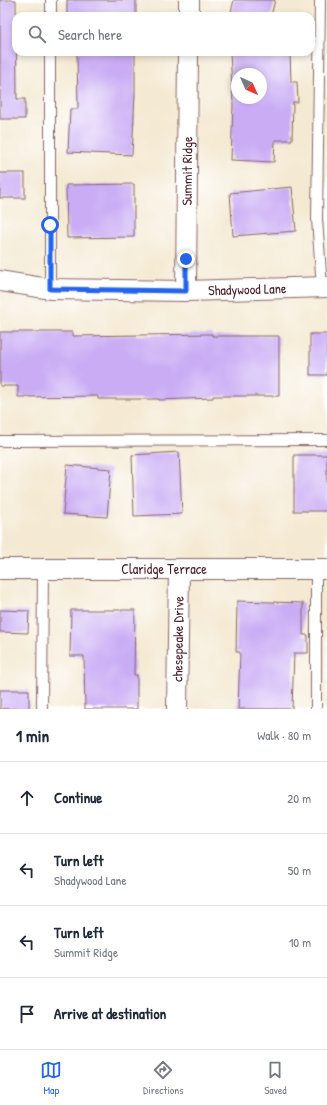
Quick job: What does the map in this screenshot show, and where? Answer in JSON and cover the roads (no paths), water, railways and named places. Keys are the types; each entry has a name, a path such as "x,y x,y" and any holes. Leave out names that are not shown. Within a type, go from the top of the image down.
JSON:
{"street":[{"path":"189,0 189,12"},
{"name":"Summit Ridge","path":"186,291 188,56"},
{"name":"Shadywood Lane","path":"0,281 50,289 186,291 325,287"},
{"name":"Claridge Terrace","path":"0,569 322,569"},
{"name":"chesepeake Drive","path":"177,709 179,569"}],"lane":[{"path":"50,12 51,0"},
{"path":"320,0 317,219 325,287"},
{"path":"50,56 50,289"},
{"path":"0,441 327,440"},
{"path":"42,709 43,569"},
{"path":"316,709 322,569"}]}
